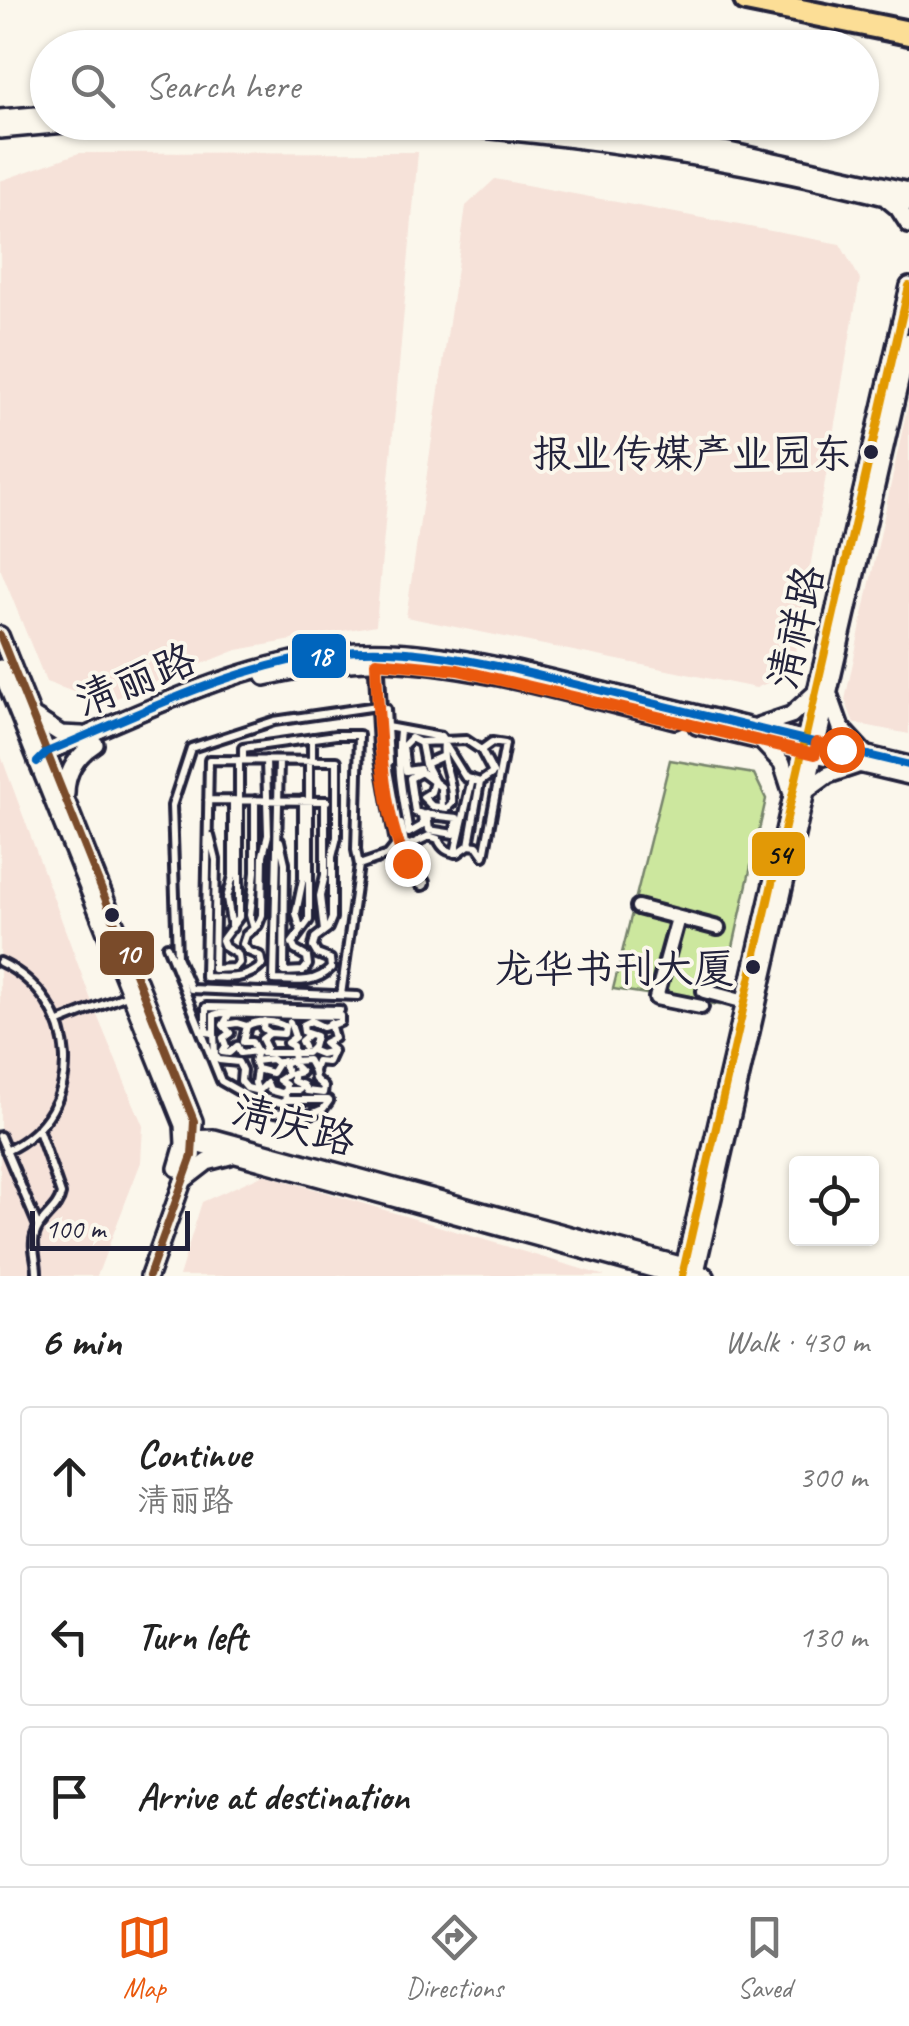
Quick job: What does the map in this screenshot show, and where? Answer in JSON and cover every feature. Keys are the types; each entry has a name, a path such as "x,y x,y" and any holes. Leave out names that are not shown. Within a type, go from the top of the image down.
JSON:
{"highway":[{"path":"746,0 909,33"}],"street":[{"path":"0,118 30,116"},
{"path":"0,130 30,127"},
{"path":"576,140 666,152 909,203"},
{"path":"659,140 728,150 909,191"},
{"path":"879,195 898,208 909,225"},
{"name":"清祥路","path":"690,1274 823,690 909,286"},
{"name":"清祥路","path":"823,690 909,342"},
{"path":"0,636 136,991 194,1122 183,1182 149,1276"},
{"name":"清丽路","path":"45,759 250,671 335,653 461,658 810,747 909,765"},
{"path":"376,656 398,843 422,883"},
{"path":"0,668 67,803 191,1141"},
{"path":"823,690 841,728 866,760 828,775 799,794 782,763 753,733 792,716 823,690"},
{"path":"29,708 38,721 60,734 93,739"},
{"path":"67,803 65,790 71,768 93,739"},
{"name":"清丽路","path":"866,760 909,776"},
{"name":"清祥路","path":"690,1274 692,1234 745,1002 799,794"},
{"path":"638,908 718,928"},
{"path":"678,918 656,998 701,1007"},
{"path":"704,991 745,1002"},
{"path":"183,1182 190,1172 236,1150 210,1130 186,1103"},
{"path":"138,1276 180,1160 191,1141"},
{"name":"清庆路","path":"191,1141 690,1274"},
{"path":"651,1266 692,1234"}],"lane":[{"path":"358,996 191,989 176,957 172,806 191,748 274,721 382,708 389,764 405,842 410,845 429,833 454,834 476,781 493,772 480,750 466,740 444,744 411,738 403,746 406,772 423,768"},
{"path":"387,726 441,736 466,776 476,781"},
{"path":"400,730 400,788 409,832 423,825 424,814"},
{"path":"210,937 214,969 234,968 239,962 238,954 225,947 222,940 239,917 233,834 242,748 359,735 359,864 341,995"},
{"path":"279,940 284,972 298,973 308,966 307,957 292,947 293,939 308,920 303,838 312,738"},
{"path":"419,742 423,768 441,787 442,807"},
{"path":"455,853 470,844 477,846 484,856 504,744 492,742 480,750"},
{"path":"278,743 277,833 281,863 274,980 302,981 331,968 330,960 312,947 332,918 325,800"},
{"path":"444,744 443,756 454,791 452,803 460,818 455,853"},
{"path":"443,756 410,778 414,812 460,818"},
{"path":"255,800 262,915 243,944 260,956 262,965 255,972 233,978 205,978 212,860 208,830 209,760 337,762 337,801 328,875"},
{"path":"259,873 268,835 266,760"},
{"path":"434,781 431,792 423,798 432,806 452,803"},
{"path":"470,844 476,781"},
{"path":"208,800 337,801"},
{"path":"236,800 236,876"},
{"path":"306,800 306,879"},
{"path":"424,814 429,833 455,853"},
{"path":"359,864 388,855 398,843"},
{"path":"167,946 221,1081 274,1112 304,1118 323,1109 328,1102"},
{"path":"0,962 36,986 59,1022 64,1042 64,1075 55,1103 38,1128 6,1151"},
{"path":"59,1022 136,991"},
{"path":"214,1033 206,1032 206,1006 340,1010"},
{"path":"223,1025 230,1013"},
{"path":"223,1025 236,1022 246,1026 264,1021 302,1025 311,1022 322,1026 340,1022 340,1016 214,1016 215,1055 219,1060 238,1062 242,1085 257,1091 265,1101 300,1090 303,1085"},
{"path":"264,1021 262,1028 270,1033 284,1034 288,1024"},
{"path":"330,1023 334,1038 324,1043 332,1051"},
{"path":"288,1024 295,1037 288,1043 293,1046 301,1072 293,1074 293,1082 307,1091 323,1093"},
{"path":"223,1025 230,1033 224,1035 226,1046 222,1052 230,1054 236,1046 240,1053 256,1050"},
{"path":"256,1065 294,1058 308,1049 316,1036 304,1032 302,1025"},
{"path":"246,1026 243,1042 252,1042 256,1050 257,1091"},
{"path":"270,1033 262,1039 266,1046 262,1053 308,1060 328,1102"},
{"path":"308,1049 321,1054 332,1051"},
{"path":"315,1075 317,1062 328,1062 332,1051"},
{"path":"280,1062 288,1074 279,1080 286,1084 286,1095"},
{"path":"256,1065 272,1074 280,1062"},
{"path":"257,1091 267,1084 270,1090 286,1095 328,1102"},
{"path":"37,1276 33,1240 38,1226 60,1202 61,1194 38,1128"},
{"path":"0,1136 38,1226"}],"shaded area":[{"path":"418,152 376,625 237,650 104,703 46,682 0,568 0,181 79,153"},
{"path":"495,179 840,244 860,279 792,672 756,688 406,617 466,206"},
{"path":"909,399 909,734 854,723 845,700"},
{"path":"0,753 94,1008 143,1126 141,1162 97,1276 0,1276"},
{"path":"264,1174 605,1276 179,1276 202,1202"}],"green space":[{"path":"670,760 754,774 766,799 720,1005 613,989"}],"transit line":[{"name":"54","path":"682,1276 909,286"},
{"name":"10","path":"0,635 194,1121 192,1156 149,1276"},
{"name":"18","path":"37,762 47,752 152,707 260,668 335,653 381,651 448,657 516,670 909,765"}],"place":[{"name":"报业传媒产业园东","path":"871,452"},
{"name":"龙华书刊大厦","path":"753,967"}],"route":[{"path":"407,863 398,843 381,747 376,662 458,670 815,754 817,743 841,749"}]}
